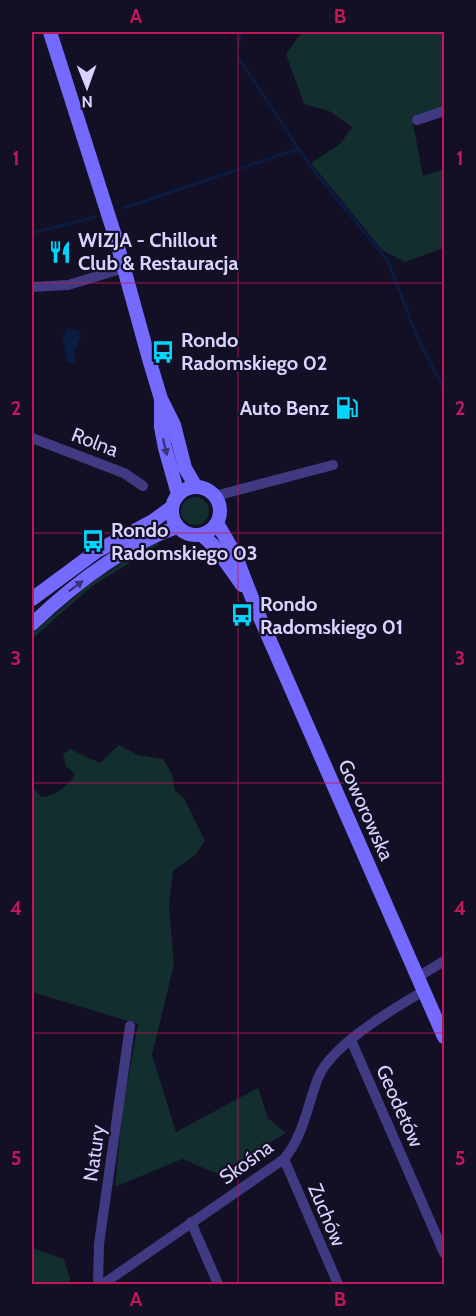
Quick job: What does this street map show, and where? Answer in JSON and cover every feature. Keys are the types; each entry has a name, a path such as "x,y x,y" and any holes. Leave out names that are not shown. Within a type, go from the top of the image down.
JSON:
{"main road":[{"path":"50,32 124,268 161,399 174,424 185,468 196,487 214,496 220,509 217,523 202,535 188,535 177,527 175,501 161,427 161,399"},
{"path":"32,599 97,551 153,521 175,501 196,487"},
{"name":"Goworowska","path":"217,523 235,554 252,599 444,1037"},
{"path":"32,624 94,573 125,552 177,527"},
{"name":"Goworowska","path":"202,535 215,547 252,599"}],"street":[{"path":"417,120 444,111"},
{"path":"32,287 68,285 124,268"},
{"name":"Rolna","path":"32,438 124,473 142,486"},
{"path":"214,496 333,465"},
{"path":"418,977 444,961"},
{"name":"Skośna","path":"100,1284 111,1281 190,1222 284,1159 299,1137 325,1065 351,1040 424,991"},
{"name":"Natury","path":"100,1284 99,1244 130,1026"},
{"name":"Geodetów","path":"351,1040 444,1253"},
{"name":"Zuchów","path":"284,1159 338,1284"},
{"path":"190,1222 218,1284"}],"green space":[{"path":"302,32 444,32 444,107 412,118 423,176 444,169 444,248 405,262 383,251 311,163 340,144 352,127 329,111 304,104 286,54"},
{"path":"195,497 205,501 209,511 205,521 195,525 185,521 181,511 185,501"},
{"path":"156,541 158,545 91,587 32,639 32,634 88,585"},
{"path":"119,745 138,755 163,759 172,774 175,791 184,798 205,841 195,855 173,871 169,906 174,964 152,1055 176,1132 258,1088 268,1118 286,1133 218,1174 182,1159 115,1187 123,1106 138,1024 32,992 32,786 41,797 52,795 65,787 75,774 66,766 63,754 70,749 100,763"},
{"path":"32,1248 64,1259 70,1279 68,1284 32,1284"}],"water":[{"path":"67,328 78,330 81,336 75,351 76,360 73,363 67,362 62,335"}],"waterway":[{"path":"238,45 242,32"},
{"path":"239,59 310,166 388,261 418,339 444,389"},
{"path":"124,208 298,149"},
{"path":"32,233 95,217"}],"place":[{"name":"WIZJA - Chillout Club & Restauracja","path":"60,252"},
{"name":"Rondo Radomskiego 02","path":"163,352"},
{"name":"Auto Benz","path":"347,408"},
{"name":"Rondo Radomskiego 03","path":"93,541"},
{"name":"Rondo Radomskiego 01","path":"242,615"}]}
